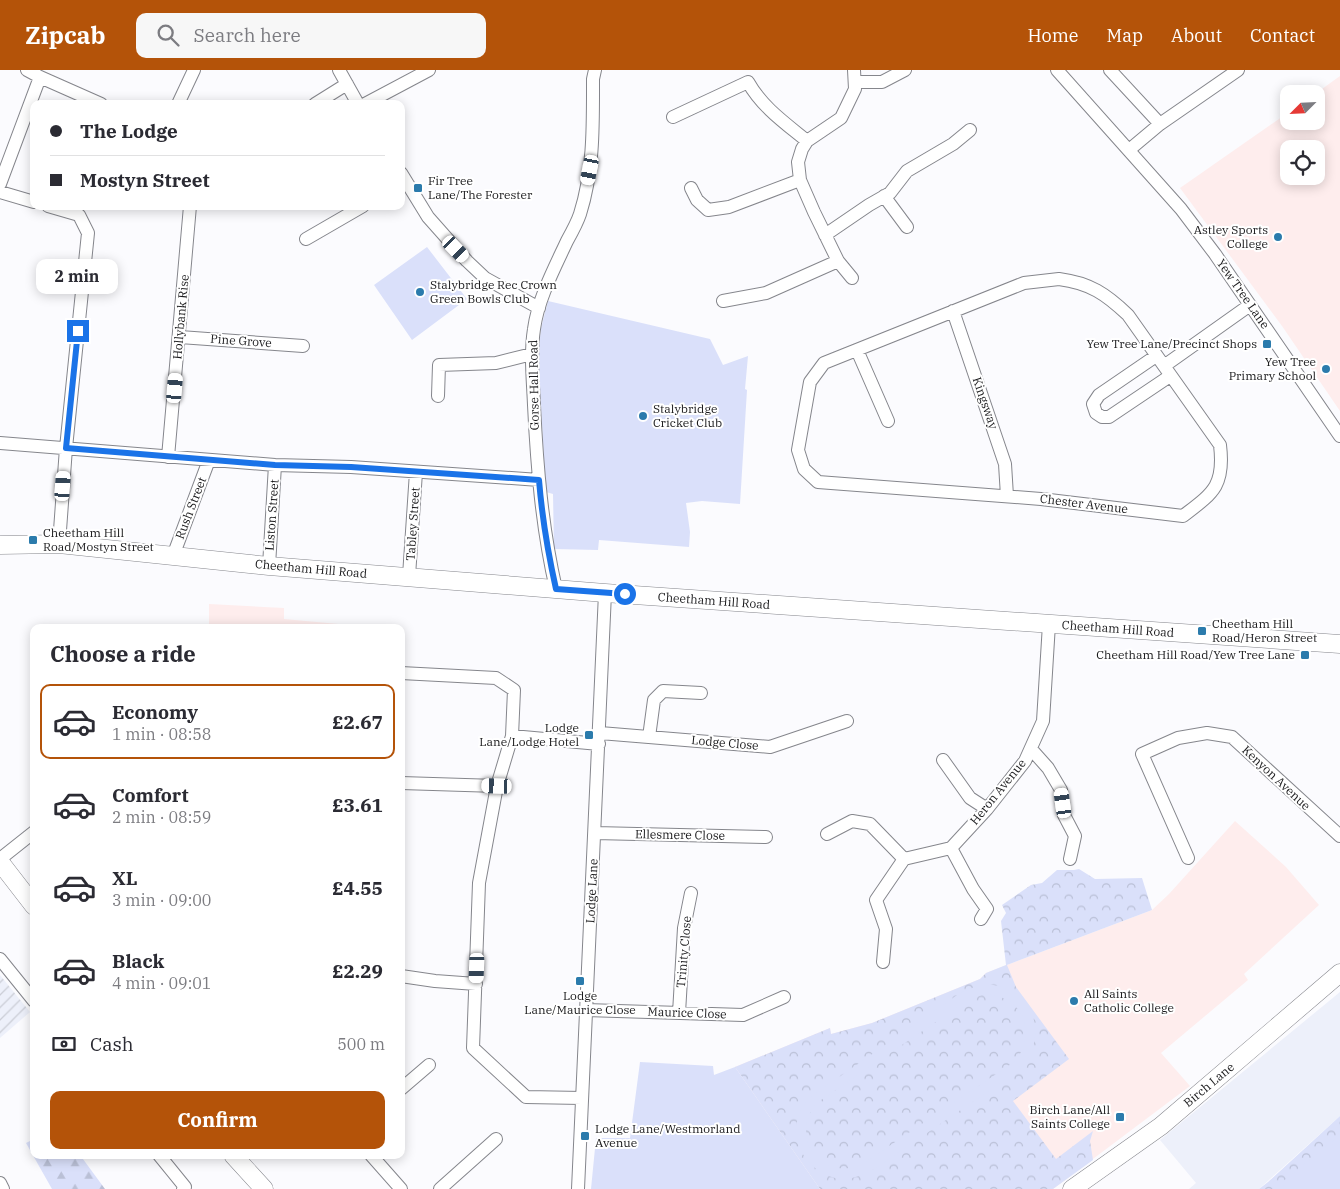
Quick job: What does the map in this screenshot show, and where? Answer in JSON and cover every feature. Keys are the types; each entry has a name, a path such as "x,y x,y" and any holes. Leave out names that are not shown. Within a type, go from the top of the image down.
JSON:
{"main road":[{"name":"Cheetham Hill Road","path":"0,545 59,544 268,566 605,593 1340,644"},
{"path":"0,861 30,901"},
{"name":"Birch Lane","path":"1072,1189 1161,1126 1340,973"},
{"path":"237,1159 264,1189"}],"street":[{"path":"27,70 92,100"},
{"path":"180,100 194,70"},
{"path":"339,70 356,100"},
{"path":"373,100 429,70"},
{"name":"Gorse Hall Road","path":"556,589 543,524 532,354 534,329 539,308 551,277 580,215 590,170 593,79 595,70"},
{"path":"852,278 838,261 825,235 800,180 798,162 806,141 841,118 855,89 854,76 882,82 906,70"},
{"name":"Yew Tree Lane","path":"1057,70 1181,209 1215,254 1340,436"},
{"path":"1110,70 1160,124"},
{"path":"1129,150 1160,124 1238,70"},
{"path":"31,100 40,77"},
{"path":"673,118 753,79 757,97 806,141"},
{"path":"321,100 347,84"},
{"path":"0,184 30,104"},
{"path":"825,235 890,193 907,171 953,144 970,130"},
{"path":"691,188 696,200 708,210 729,207 800,180"},
{"path":"405,182 428,217 467,261 485,278 539,308"},
{"path":"0,192 30,201"},
{"path":"884,196 907,227"},
{"path":"59,544 66,448 88,233 78,216 60,210"},
{"name":"Hollybank Rise","path":"168,458 190,210"},
{"path":"306,239 356,210"},
{"path":"723,301 766,293 838,261"},
{"name":"Chester Avenue","path":"1052,279 1072,281 1099,290 1128,315 1156,356 1220,445 1221,469 1213,491 1183,516 1007,496 818,482 804,469 798,450 810,382 824,363 1024,283 1052,279"},
{"path":"1156,356 1099,395 1093,404 1096,413 1102,417 1109,417 1250,305"},
{"name":"Kingsway","path":"953,311 1005,464 1007,496"},
{"name":"Pine Grove","path":"180,337 303,346"},
{"path":"857,350 888,421"},
{"path":"438,396 439,365 496,364 532,354"},
{"path":"0,443 168,458 275,465 351,467 539,480"},
{"name":"Rush Street","path":"172,556 209,460"},
{"name":"Liston Street","path":"268,566 275,465"},
{"name":"Tabley Street","path":"409,576 416,472"},
{"name":"Lodge Lane","path":"578,1189 600,739 605,593"},
{"name":"Heron Avenue","path":"951,848 987,809 1025,761 1031,749 1043,720 1049,624"},
{"path":"405,673 496,678 514,690 512,736 497,786 479,883 473,1048 526,1097 582,1098"},
{"path":"649,737 654,700 663,691 701,693"},
{"name":"Lodge Close","path":"512,736 600,739 649,737 770,747 847,721"},
{"name":"Kenyon Avenue","path":"1188,858 1142,754 1178,738 1207,733 1232,737 1338,831"},
{"path":"1031,749 1048,768 1061,790 1064,815 1075,836 1070,859"},
{"path":"943,760 970,798 987,809"},
{"path":"405,782 497,786"},
{"path":"827,834 852,821 870,824 904,860"},
{"name":"Ellesmere Close","path":"595,833 766,837"},
{"path":"0,861 30,835"},
{"path":"883,962 886,929 876,900 904,860 951,848 973,889 987,909 981,919"},
{"name":"Trinity Close","path":"679,1013 684,928 691,892"},
{"path":"0,959 30,996"},
{"path":"405,977 476,984"},
{"name":"Maurice Close","path":"586,1010 743,1015 784,997"},
{"path":"405,1086 429,1065"},
{"path":"440,1189 496,1139"},
{"path":"162,1159 185,1186 183,1189"},
{"path":"375,1159 401,1189"},
{"path":"0,1184 3,1189"}],"shaded area":[{"name":"Astley Sports College","path":"1340,76 1340,411 1282,326 1180,188 1280,118 1280,130 1325,130 1325,87"},
{"path":"209,604 284,608 284,619 338,624 209,624"},
{"name":"All Saints Catholic College","path":"1235,821 1286,867 1319,905 1244,974 1248,980 1161,1053 1190,1086 1053,1189 820,1189 735,1067 830,1028 831,1034 872,1023 980,979 986,973 1152,910 1169,894"},
{"path":"0,975 30,1012 0,1038"},
{"path":"1340,992 1340,1116 1259,1189 1189,1189 1196,1183 1160,1140"}],"green space":[{"name":"Stalybridge Rec Crown Green Bowls Club","path":"427,247 467,299 412,340 374,285"},
{"name":"Stalybridge Cricket Club","path":"548,301 710,339 723,365 748,356 740,504 702,501 686,503 690,532 689,547 599,540 598,550 554,549 553,494 546,492 538,355 541,328"},
{"path":"1079,869 1095,879 1142,878 1152,910 1007,965 1016,987 1069,1059 1013,1101 1056,1159 1093,1131 1090,1141 1093,1160 1053,1189 820,1189 735,1067 830,1028 831,1034 872,1023 980,979 986,973 1006,965 1001,921 1006,913 1002,905 1031,885 1042,883 1057,870"},
{"path":"979,985 993,985 1012,991 1023,1000 1031,1011 1035,1024 1032,1050 1025,1062 1015,1073 874,1169 855,1177 842,1179 824,1174 809,1162 798,1145 796,1126 804,1104 809,1098 960,993","holes":["985,994 998,996 1009,1001 1017,1009 1023,1018 1026,1028 1025,1040 1014,1062 861,1165 846,1168 832,1167 821,1161 812,1152 807,1140 806,1128 810,1115 818,1102 968,1000"]},
{"path":"640,1062 713,1066 714,1075 735,1067 820,1189 591,1189 596,1138 630,1138"},
{"path":"1340,1116 1340,1189 1259,1189 1268,1182"},
{"path":"1340,1135 1340,1189 1286,1189 1281,1183"},
{"path":"30,1141 30,1150 26,1143"},
{"path":"35,1159 83,1159 105,1189 52,1189"}],"place":[{"name":"Fir Tree Lane/The Forester","path":"418,188"},
{"name":"Astley Sports College","path":"1278,237"},
{"name":"Stalybridge Rec Crown Green Bowls Club","path":"420,292"},
{"name":"Yew Tree Lane/Precinct Shops","path":"1267,344"},
{"name":"Yew Tree Primary School","path":"1326,369"},
{"name":"Stalybridge Cricket Club","path":"643,416"},
{"name":"Cheetham Hill Road/Mostyn Street","path":"33,540"},
{"name":"Cheetham Hill Road/Heron Street","path":"1202,631"},
{"name":"Cheetham Hill Road/Yew Tree Lane","path":"1305,655"},
{"name":"Lodge Lane/Lodge Hotel","path":"589,735"},
{"name":"Lodge Lane/Maurice Close","path":"580,981"},
{"name":"All Saints Catholic College","path":"1074,1001"},
{"name":"Birch Lane/All Saints College","path":"1120,1117"},
{"name":"Lodge Lane/Westmorland Avenue","path":"585,1136"}],"route":[{"path":"78,331 66,448 168,458 275,465 351,467 539,480 548,557 556,589 625,594"}]}
